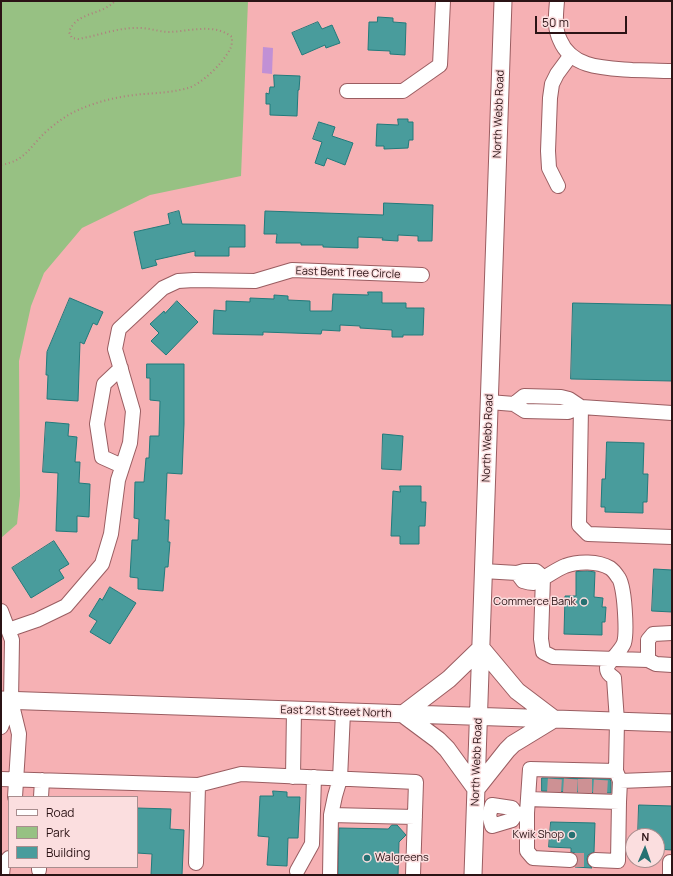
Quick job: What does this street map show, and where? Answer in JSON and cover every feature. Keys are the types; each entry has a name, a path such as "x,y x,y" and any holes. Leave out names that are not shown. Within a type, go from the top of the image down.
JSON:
{"main road":[{"name":"North Webb Road","path":"473,875 482,814 476,789 504,1"},
{"path":"481,648 517,691 554,719 507,750 476,789 447,749 438,740 403,714 449,679 481,648"},
{"name":"East 21st Street North","path":"6,700 672,723"}],"street":[{"path":"347,91 403,92 440,65 443,1"},
{"path":"557,1 556,28 560,40 565,50 585,64 600,68 672,71"},
{"path":"558,186 549,168 548,151 550,98 552,84 557,74 571,55"},
{"name":"East Bent Tree Circle","path":"8,630 37,620 66,606 102,564 111,534 118,480 130,443 133,411 115,349 119,329 163,288 178,281 255,281 292,270 422,275"},
{"path":"121,368 104,384 97,424 102,457 122,466"},
{"path":"489,402 514,404 525,411 568,412 581,407 672,413"},
{"path":"581,407 579,524 588,534 672,537"},
{"path":"543,577 565,566 578,563 600,564 611,569 620,580 624,596 625,625 624,643 614,659"},
{"path":"483,571 517,573 524,571 536,571 543,577"},
{"path":"543,577 541,639 543,652 553,657 648,660 656,664 672,665"},
{"path":"1,611 12,640 6,700 1,727"},
{"path":"648,660 648,640 653,634 662,632 672,633"},
{"path":"595,860 618,861 619,802 614,678 620,675 621,670 620,663 614,659"},
{"path":"6,700 19,734 15,796"},
{"path":"293,776 294,710"},
{"path":"330,875 332,815 340,779 343,712"},
{"path":"570,860 533,858 527,851 522,814 528,799 530,769 555,773 672,778"},
{"path":"1,779 198,785 240,774 416,782 413,875"},
{"path":"297,871 312,844 314,778"},
{"path":"42,780 42,796"},
{"path":"196,863 198,785"},
{"path":"528,799 554,796 585,797 619,802"},
{"path":"482,814 492,805 512,808 522,814"},
{"path":"332,815 414,817"}],"path":[{"path":"1,165 18,160 31,149 48,130 75,111 87,106 118,98 169,92 190,87 207,76 221,63 231,48 232,38 226,32 217,29 197,28 168,32 136,28 119,30 78,40 72,38 69,32 76,21 110,7 115,1"}],"green space":[{"path":"1,1 248,1 241,176 150,195 82,228 44,273 31,306 19,361 20,496 17,524 1,538"}],"shaded area":[{"path":"263,47 273,48 272,74 262,73"}],"building":[{"path":"378,17 393,18 393,22 406,23 405,55 390,54 390,51 368,50 369,22 377,22"},
{"path":"318,22 322,29 332,25 340,43 326,48 325,45 302,55 292,33"},
{"path":"274,75 300,76 297,116 270,115 270,104 266,104 266,93 269,94 270,87 274,87"},
{"path":"398,119 408,119 408,122 413,122 413,140 409,140 408,148 384,149 384,146 376,146 377,124 398,125"},
{"path":"319,122 335,127 332,136 353,143 345,165 327,158 324,166 315,163 322,142 313,139"},
{"path":"384,203 433,205 432,241 418,241 418,236 398,235 398,241 382,240 383,238 358,237 358,248 323,247 323,245 301,245 301,243 276,243 277,234 264,234 265,211 383,215"},
{"path":"179,211 182,224 245,225 245,247 229,247 229,256 195,256 195,251 155,260 157,265 142,269 134,232 170,224 168,214"},
{"path":"368,292 382,292 382,303 406,303 406,308 424,308 423,335 403,335 403,337 392,337 392,330 340,325 340,331 322,330 321,334 263,332 263,335 213,334 214,310 226,311 226,301 250,302 250,298 274,299 274,295 288,296 288,300 310,301 310,311 332,311 333,294 368,295"},
{"path":"70,298 103,312 97,325 93,323 84,344 80,342 78,401 47,399 47,352"},
{"path":"177,301 198,322 166,355 151,341 159,333 150,324 164,311 165,313"},
{"path":"573,303 672,305 672,381 571,379"},
{"path":"147,364 184,364 182,474 167,473 165,520 169,520 168,542 170,542 168,567 165,567 163,591 138,589 138,578 130,577 132,540 138,540 139,519 134,518 135,482 144,482 146,458 149,458 150,436 159,436 160,401 150,400 150,378 147,378"},
{"path":"46,422 69,424 68,436 77,437 75,462 80,462 79,483 90,484 89,517 77,516 77,532 56,531 58,473 43,472"},
{"path":"383,434 403,436 401,470 382,469"},
{"path":"607,442 644,443 643,474 648,474 647,502 643,502 643,513 605,512 605,507 601,507 602,479 605,479"},
{"path":"400,486 421,486 421,502 426,502 425,526 419,526 419,544 400,544 400,536 391,536 393,491 400,492"},
{"path":"54,541 69,564 59,570 64,578 31,598 12,568"},
{"path":"654,569 672,570 672,612 652,611"},
{"name":"Commerce Bank","path":"576,572 595,572 594,597 603,598 602,607 606,607 605,622 602,622 602,635 564,634 565,596 576,596"},
{"path":"110,587 136,603 110,644 90,632 97,621 89,616 100,598 102,600"},
{"path":"542,778 610,779 611,793 542,791"},
{"path":"273,791 287,792 287,797 300,797 298,838 288,838 287,866 267,865 269,837 258,836 260,796 273,796"},
{"path":"639,805 672,806 672,850 665,850 665,828 638,828"},
{"path":"138,808 171,809 170,829 184,830 182,875 151,875 152,854 138,853"},
{"name":"Kwik Shop","path":"551,822 595,823 594,852 588,855 587,859 588,864 592,868 575,867 578,860 575,853 571,852 571,848 549,847"},
{"name":"Walgreens","path":"392,825 397,825 406,835 399,842 398,875 338,875 339,828 388,829"}],"tunnel":[{"path":"554,793 555,777"},
{"path":"570,793 571,777"},
{"path":"585,778 585,793"},
{"path":"600,794 601,778"},
{"path":"570,860 595,860"}],"place":[{"name":"Commerce Bank","path":"584,602"},
{"name":"Kwik Shop","path":"572,835"},
{"name":"Walgreens","path":"367,858"}]}
